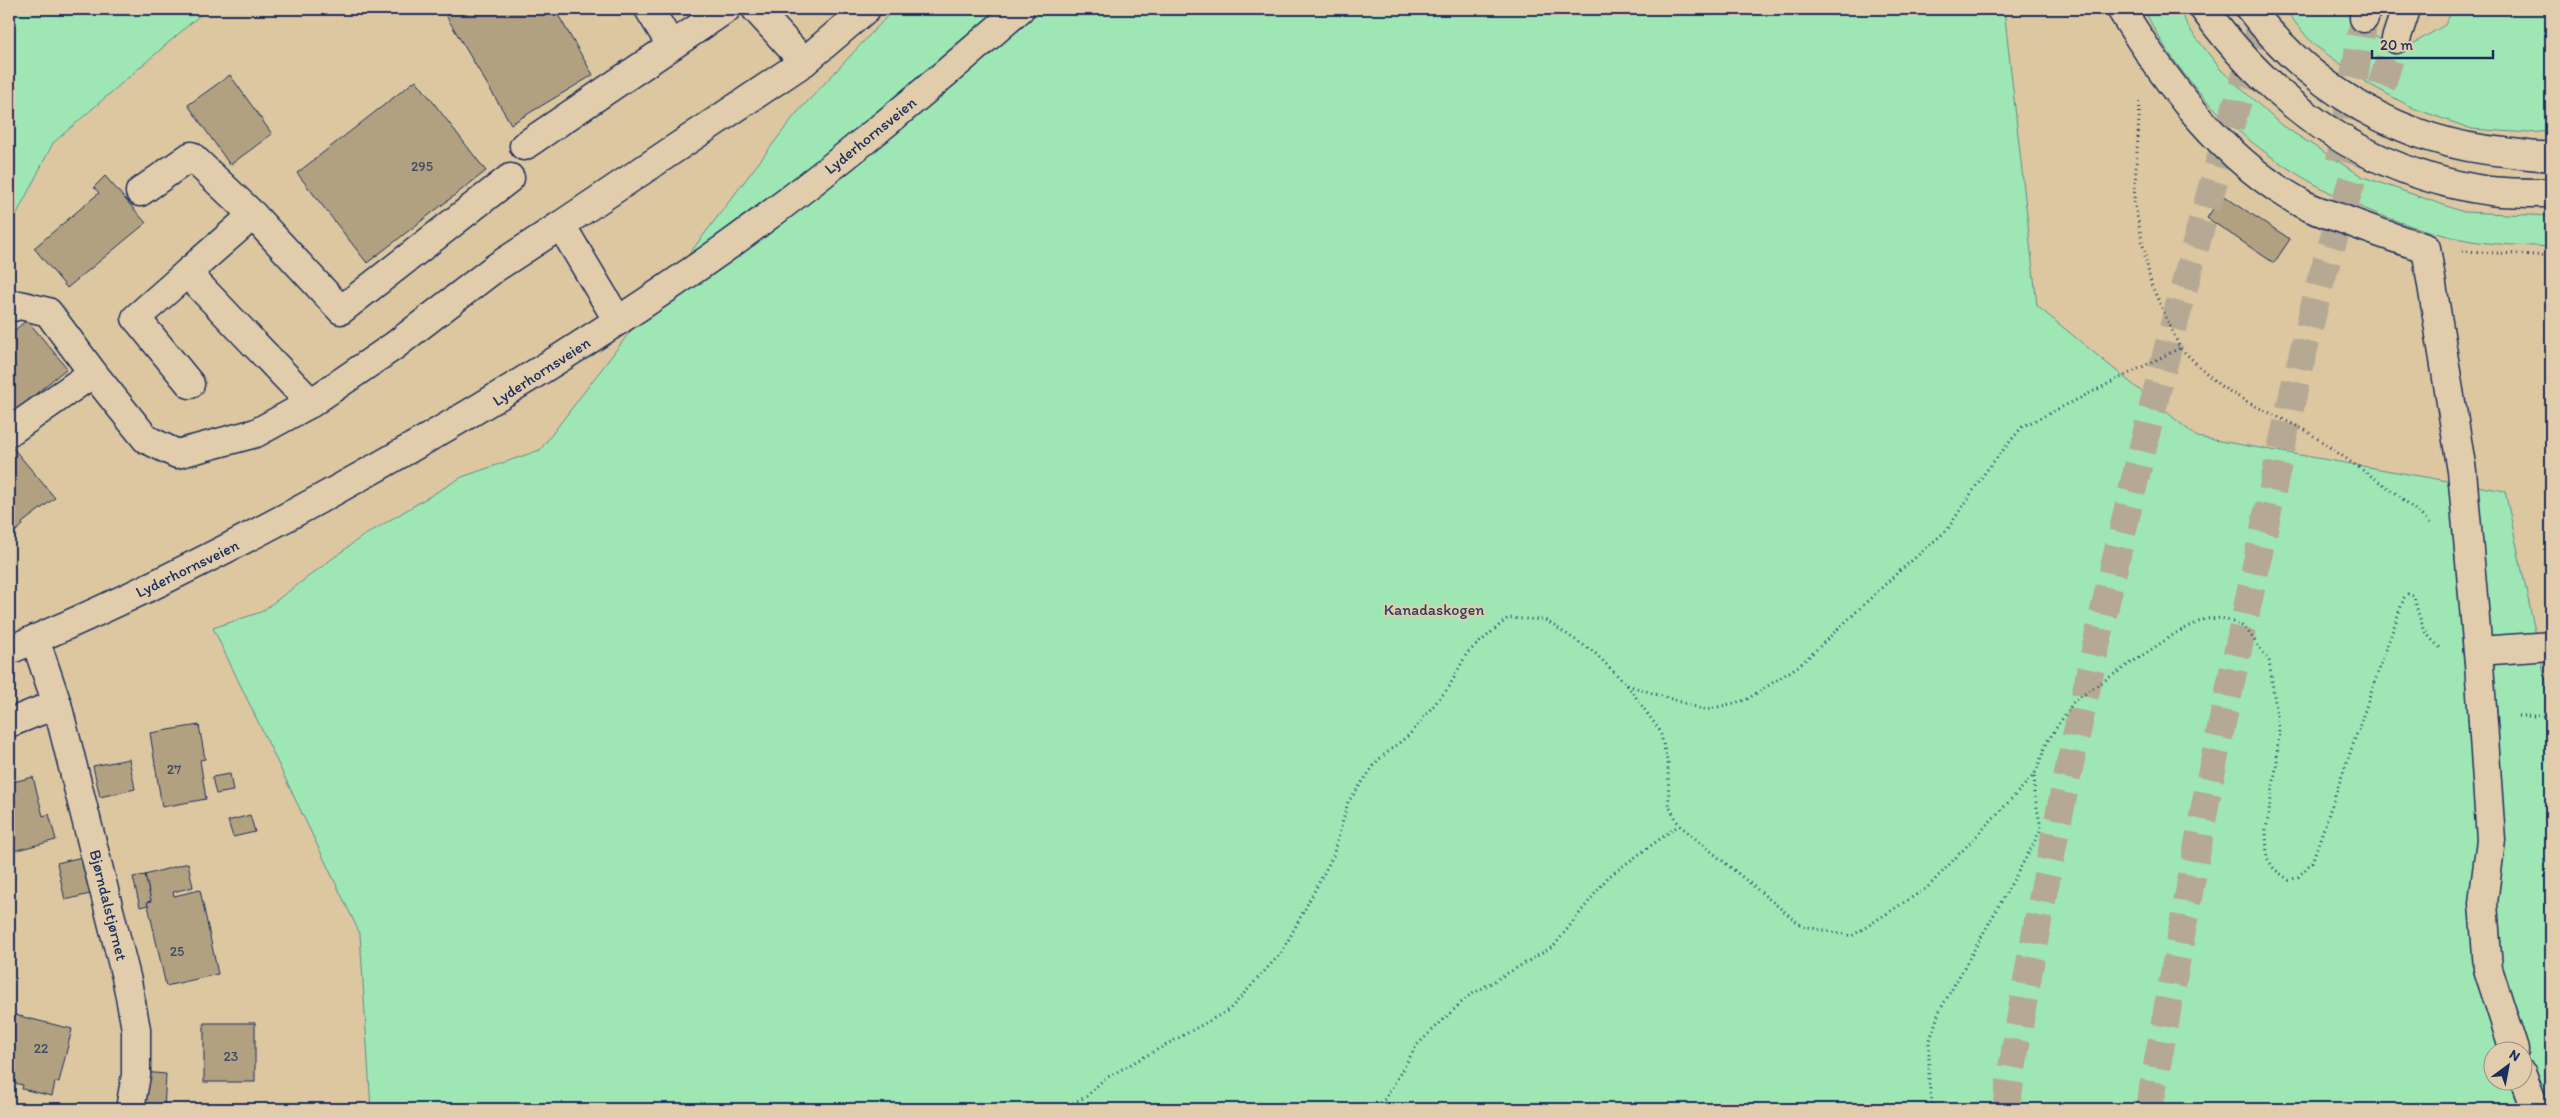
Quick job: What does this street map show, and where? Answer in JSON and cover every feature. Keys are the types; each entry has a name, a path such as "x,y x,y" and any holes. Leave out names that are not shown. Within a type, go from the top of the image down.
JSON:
{"main road":[{"path":"649,9 671,45"},
{"path":"524,146 726,9"},
{"path":"756,9 804,62"},
{"path":"9,308 20,305 48,312 93,373 146,439 177,454 256,433 311,403 394,346 495,268 804,62 866,9"},
{"name":"Lyderhornsveien","path":"9,650 248,539 489,404 618,321 730,244 827,170 939,79 1020,9"},
{"path":"2121,9 2149,55 2178,93 2231,150 2268,183 2302,204 2426,248 2454,408 2470,558 2492,840 2483,903 2488,969 2511,1040"},
{"path":"2204,9 2228,42 2265,81 2308,117 2357,149 2401,168 2442,181 2492,191 2551,194"},
{"path":"2250,9 2273,38 2301,66 2332,90 2392,123 2437,140 2474,150 2551,156"},
{"path":"2406,9 2396,39 2411,9"},
{"path":"140,192 191,156 253,215 341,310 510,178"},
{"path":"190,384 136,318 253,215"},
{"path":"560,226 618,321"},
{"path":"187,273 311,403"},
{"path":"9,432 93,373"},
{"name":"Bjørndalstjørnet","path":"35,639 57,704 128,981 136,1029 136,1076 130,1109"},
{"path":"2478,657 2551,646"},
{"path":"9,723 57,704"},
{"path":"2528,1090 2535,1109"}],"path":[{"path":"2149,55 2139,104 2134,200 2151,284 2180,348 2219,385 2246,402 2305,430 2396,494 2470,558"},
{"path":"2426,248 2524,256 2551,256"},
{"path":"1627,685 1706,710 1746,700 1800,665 1894,576 1947,530 1986,471 2022,427 2180,348"},
{"path":"1932,1109 1929,1043 1939,1012 1955,980 2032,847 2041,828 2034,792 2035,774 2047,742 2074,701 2176,633 2205,619 2222,618 2241,625 2269,661 2279,729 2277,762 2266,830 2267,858 2274,869 2289,880 2298,877 2312,862 2404,598 2408,594 2414,596 2420,623 2436,644 2460,660 2478,657"},
{"path":"1060,1109 1086,1097 1104,1079 1228,1010 1282,952 1333,856 1348,802 1378,760 1410,734 1449,687 1468,653 1508,618 1545,620 1594,652 1627,685 1660,731 1668,764 1669,806 1679,825 1802,926 1852,936 1928,887 2035,774"},
{"path":"1372,1109 1385,1099 1416,1045 1467,997 1554,946 1608,876 1679,825"}],"green space":[{"path":"9,9 207,9 53,143 9,229"},
{"name":"Kanadaskogen","path":"894,9 2004,9 2037,306 2197,437 2505,491 2551,706 2551,1109 371,1109 360,934 213,628 261,612 360,538 462,477 540,450 795,115"},
{"path":"2144,9 2178,9 2191,31 2222,71 2281,125 2363,177 2464,212 2551,216 2551,247 2495,244 2461,239 2412,226 2364,209 2319,186 2276,160 2236,128 2200,93 2169,53"},
{"path":"2284,9 2359,9 2371,34 2385,42 2411,45 2445,25 2453,9 2551,9 2551,131 2529,133 2472,129 2413,108 2367,83 2313,44"}],"building":[{"path":"442,9 563,9 557,13 593,75 511,124"},
{"path":"230,75 272,134 230,165 188,105"},
{"path":"416,80 486,171 367,263 297,173"},
{"path":"105,176 146,223 67,288 34,248 99,193 94,187"},
{"path":"2222,195 2290,239 2274,263 2207,218"},
{"path":"27,320 67,368 9,416 9,339 12,336 10,334"},
{"path":"13,448 55,498 22,523 23,525 10,536 9,452"},
{"path":"199,725 205,759 200,760 206,799 162,807 150,733"},
{"path":"129,759 135,789 100,797 93,766"},
{"path":"230,774 233,791 216,794 212,777"},
{"path":"33,777 43,816 49,814 56,840 9,852 9,783"},
{"path":"250,815 255,832 233,837 228,821"},
{"path":"82,857 91,884 88,885 90,894 65,900 57,863"},
{"path":"188,863 193,887 173,892 174,896 200,890 218,974 166,986 147,902 151,901 145,875"},
{"path":"145,875 151,901 147,902 148,905 140,907 133,877"},
{"path":"15,1015 72,1029 59,1082 55,1082 52,1096 22,1089 23,1085 9,1082 9,1042"},
{"path":"204,1023 255,1023 255,1082 204,1082"},
{"path":"143,1072 166,1074 164,1109 141,1109"}],"tunnel":[{"path":"2006,1109 2051,854 2106,602 2160,378 2200,229 2267,9"},
{"path":"2340,161 2364,18"},
{"path":"2149,1109 2210,779 2294,390 2320,283 2396,39"}]}
